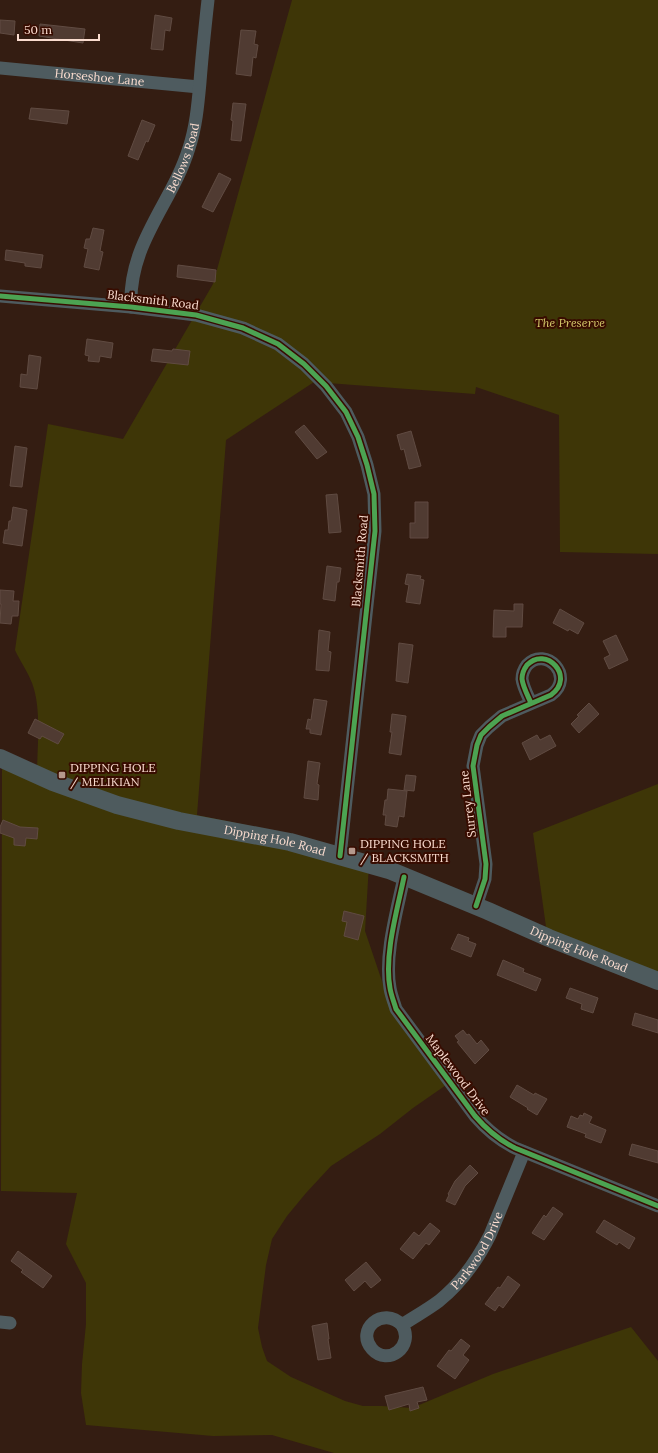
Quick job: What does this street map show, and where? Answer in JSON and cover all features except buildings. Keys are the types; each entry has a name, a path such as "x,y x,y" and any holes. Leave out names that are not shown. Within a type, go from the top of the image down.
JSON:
{"main road":[{"name":"Dipping Hole Road","path":"0,758 53,782 117,805 193,824 290,842 389,870 548,938 658,981"}],"street":[{"name":"Bellows Road","path":"131,307 133,275 140,252 151,226 176,180 189,149 195,123 208,0"},
{"name":"Horseshoe Lane","path":"0,68 199,87"},
{"name":"Blacksmith Road","path":"0,296 131,307 196,315 243,328 278,344 304,364 326,386 346,412 358,437 367,465 374,494 375,531 340,856"},
{"name":"Surrey Lane","path":"476,906 485,879 486,864 473,766 474,755 481,735 489,727 502,716 531,703"},
{"name":"Maplewood Drive","path":"404,877 388,967 390,988 396,1009 475,1116 489,1131 501,1140 524,1152 658,1206"},
{"name":"Parkwood Drive","path":"402,1325 438,1301 457,1283 476,1257 490,1234 524,1152"}],"green space":[{"name":"The Preserve","path":"292,0 658,0 658,554 560,552 559,415 476,387 475,394 314,382 226,440 197,815 276,831 369,864 365,931 386,993 449,1083 413,1108 380,1134 331,1166 287,1216 272,1239 266,1265 258,1328 262,1347 267,1361 291,1377 345,1401 363,1406 412,1408 493,1374 631,1327 658,1361 658,1453 334,1453 272,1435 213,1436 86,1425 81,1393 86,1324 86,1283 66,1244 77,1193 1,1191 2,766 37,775 37,704 30,679 15,650 48,424 123,439 213,284"},
{"path":"658,784 658,983 547,934 533,833"}],"cycle path":[{"path":"0,296 131,307 196,315 243,328 278,344 304,364 326,386 346,412 358,437 367,465 374,494 375,531 340,856"},
{"path":"476,906 485,879 486,864 473,766 477,745 481,735 502,716 551,695 558,688 560,680 559,672 556,666 550,661 542,659 535,660 527,665 524,670 522,677 523,682 531,703"},
{"path":"404,877 390,947 389,975 392,996 396,1009 475,1116 484,1126 504,1142 515,1148 658,1206"}],"place":[{"name":"DIPPING HOLE / MELIKIAN","path":"62,775"},
{"name":"DIPPING HOLE / BLACKSMITH","path":"352,851"}]}
